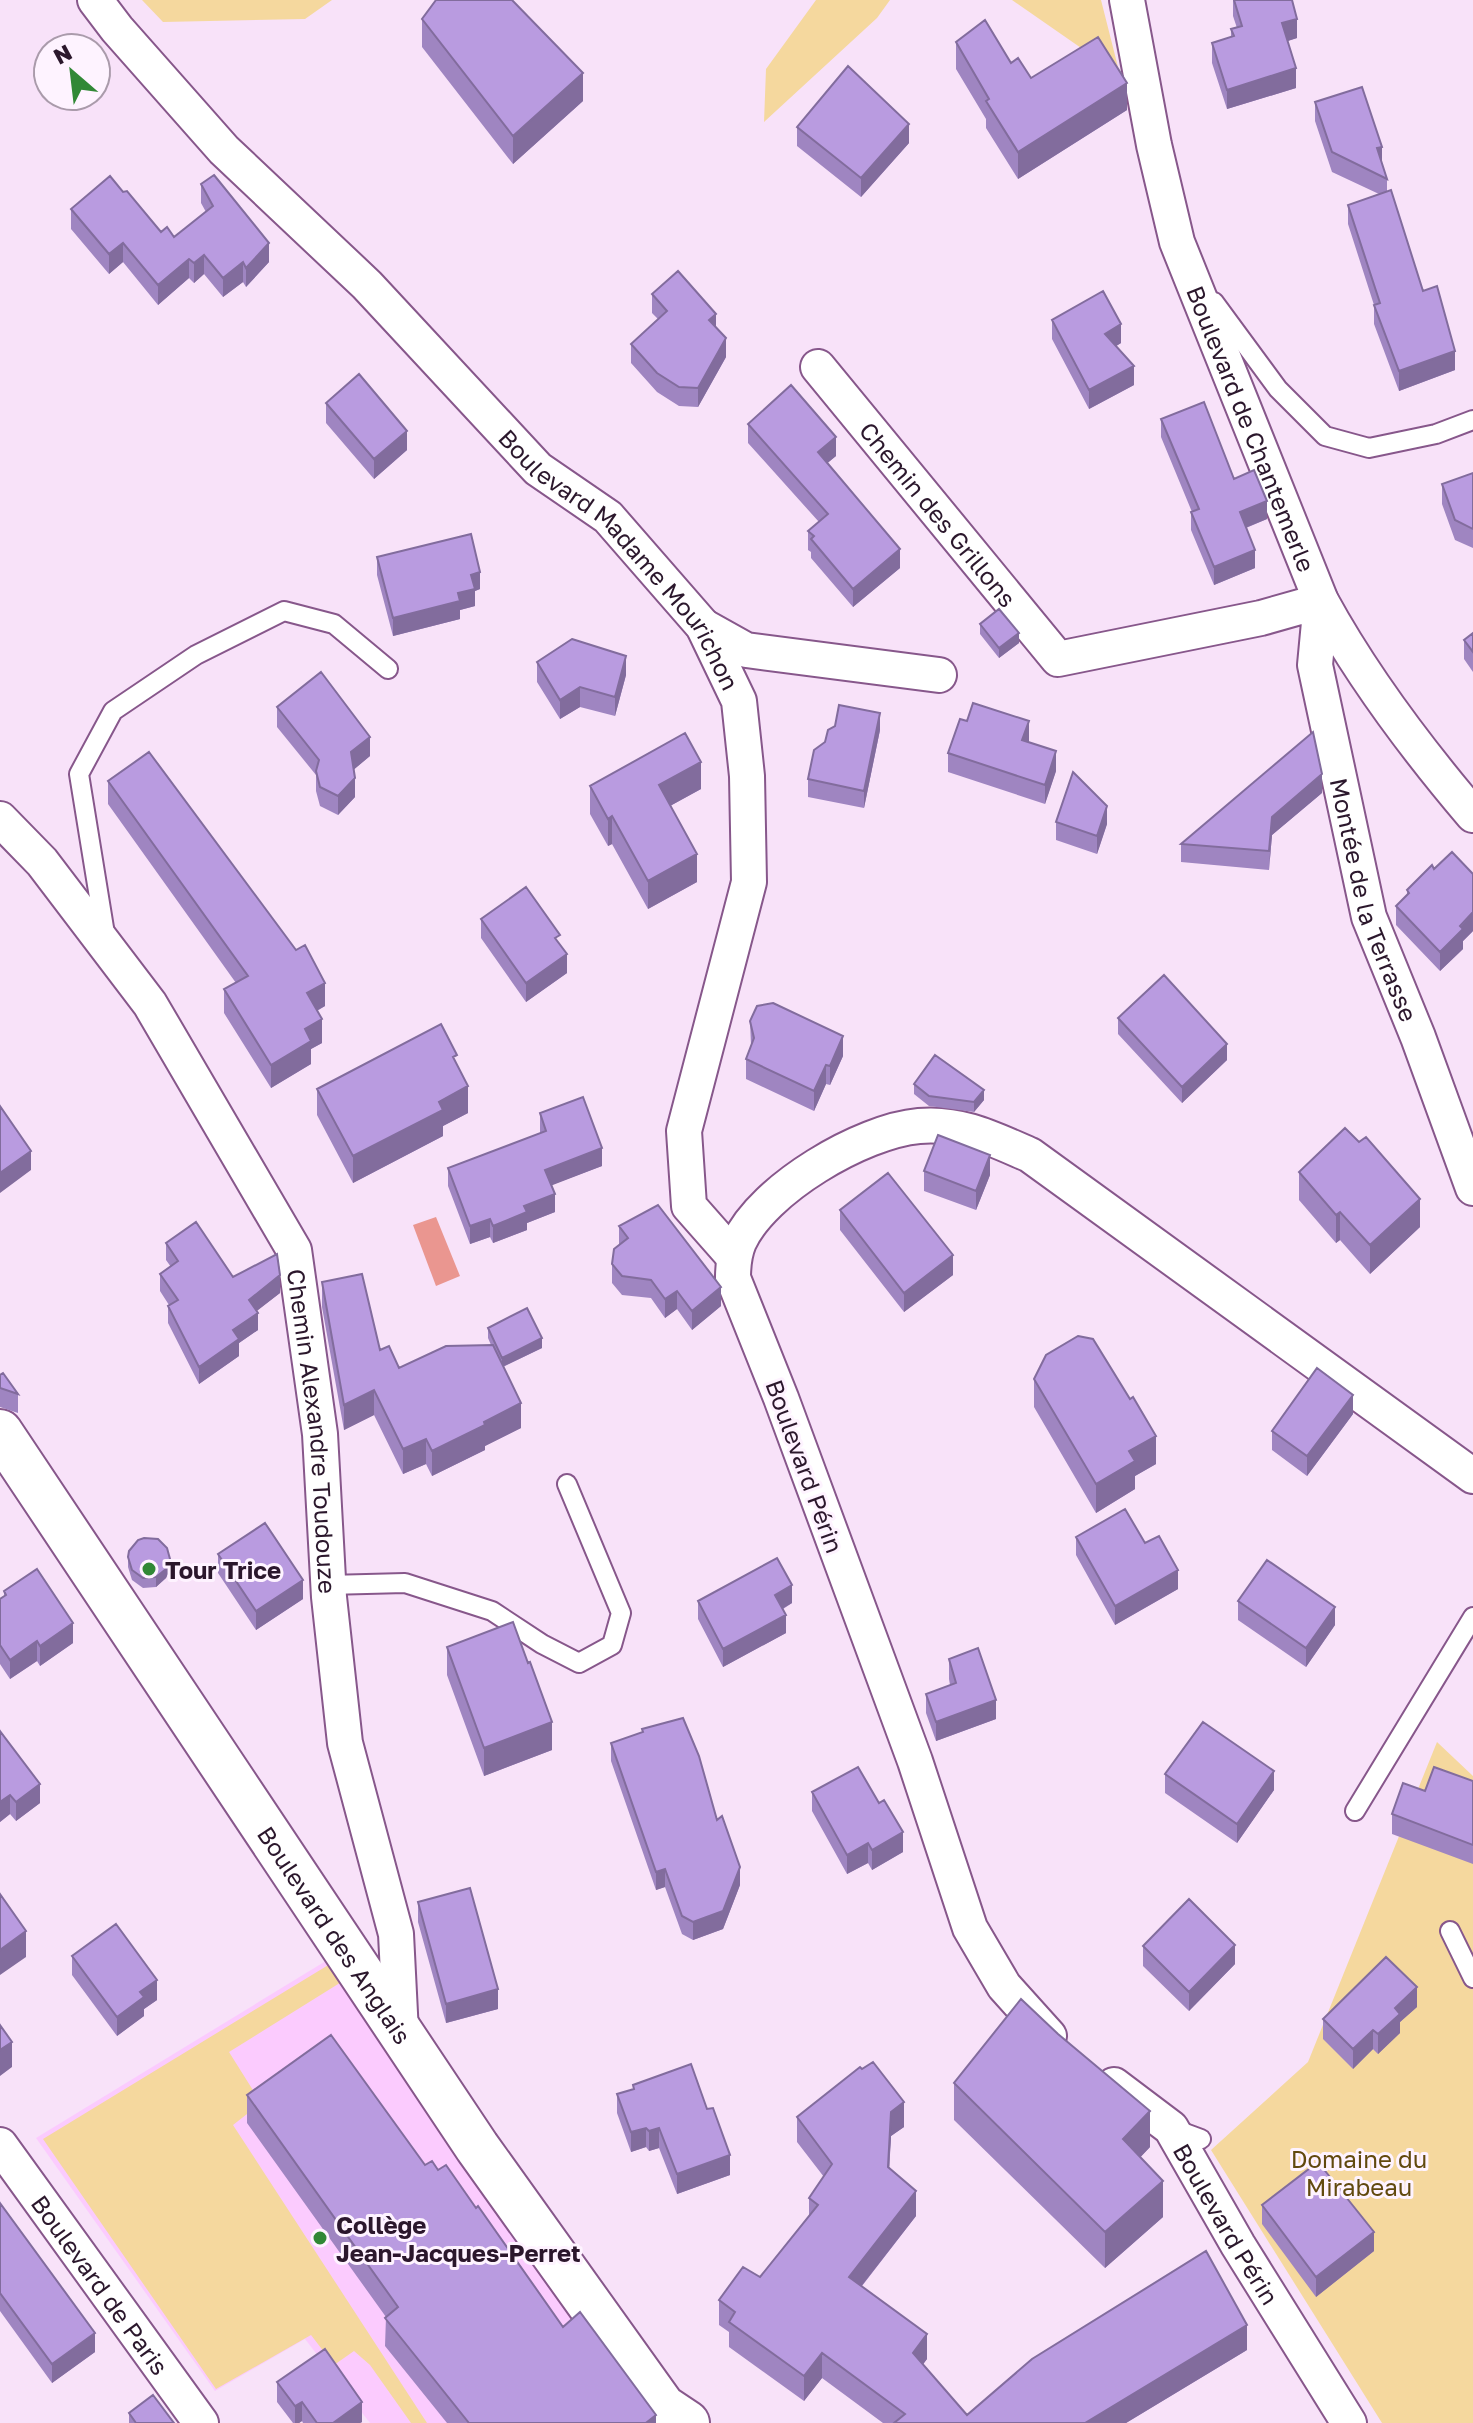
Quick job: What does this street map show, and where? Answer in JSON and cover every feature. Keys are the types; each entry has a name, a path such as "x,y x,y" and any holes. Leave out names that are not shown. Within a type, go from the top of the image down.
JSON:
{"street":[{"name":"Boulevard Madame Mourichon","path":"95,0 224,150 367,285 538,469 608,517 703,626 739,701 747,776 749,882 684,1131 689,1206 734,1257"},
{"name":"Boulevard de Chantemerle","path":"1127,0 1177,242 1321,601 1343,642 1389,709 1473,815"},
{"name":"Chemin des Grillons","path":"818,367 1058,659 1261,618 1321,601"},
{"name":"Montée de la Terrasse","path":"1321,601 1315,665 1369,917 1418,1037 1473,1188"},
{"path":"703,626 746,650 939,675"},
{"name":"Chemin Alexandre Toudouze","path":"0,819 42,862 150,1004 294,1250 320,1434 328,1585 345,1743 396,1934 401,2033"},
{"path":"734,1257 740,1239 762,1210 794,1181 851,1145 918,1126 966,1128 1030,1155 1473,1476"},
{"name":"Boulevard Périn","path":"734,1257 733,1278 781,1398 915,1761 970,1928 1004,1986 1048,2035 1186,2134 1238,2245 1349,2423"},
{"name":"Boulevard des Anglais","path":"0,1432 477,2147 663,2407 687,2423"},
{"name":"Boulevard de Paris","path":"0,2145 201,2423"}],"lane":[{"path":"1185,261 1248,352 1278,389 1325,436 1369,448 1436,434 1473,420"},
{"path":"108,948 79,774 113,711 196,655 284,611 334,624 388,669"},
{"path":"328,1585 405,1583 492,1611 542,1644 579,1663 612,1645 621,1613 567,1484"},
{"path":"1355,1811 1473,1617"},
{"path":"1450,1931 1473,1978"}],"shaded area":[{"path":"436,1217 460,1276 436,1286 413,1225"},
{"name":"Collège Jean-Jacques-Perret","path":"334,1956 669,2423 370,2423 305,2339 215,2391 36,2138"}],"green space":[{"path":"142,0 332,0 305,19 163,22"},
{"path":"816,0 890,0 877,18 764,122 766,69"},
{"path":"1012,0 1101,0 1120,75"},
{"name":"Domaine du Mirabeau","path":"1437,1742 1473,1776 1473,2423 1382,2423 1211,2150 1308,2062"},
{"path":"330,1964 343,1981 229,2052 261,2103 233,2125 427,2423 411,2423 370,2365 354,2351 334,2365 311,2335 216,2389 43,2139"}],"building":[{"path":"436,0 512,0 583,73 513,136 422,19"},
{"path":"1234,0 1292,0 1297,19 1282,23 1296,68 1227,90 1212,43 1234,36 1231,29 1242,26"},
{"path":"985,20 1011,63 1018,58 1031,78 1098,37 1127,83 1018,152 986,101 989,99 956,42"},
{"path":"848,66 909,124 861,178 797,127"},
{"path":"1362,87 1382,147 1377,148 1387,179 1332,152 1315,102"},
{"path":"214,175 269,243 246,268 243,262 223,278 204,255 194,263 189,259 158,285 123,243 109,254 71,209 110,176 123,192 127,191 161,232 167,227 174,237 213,206 201,184"},
{"path":"1391,190 1423,291 1437,286 1455,351 1399,371 1374,305 1380,303 1348,205"},
{"path":"678,271 716,314 709,320 726,338 698,388 679,387 657,373 631,344 667,311 652,294"},
{"path":"1103,291 1121,324 1105,334 1134,366 1089,390 1052,320"},
{"path":"359,374 407,431 374,459 326,403"},
{"path":"791,385 836,437 818,452 900,549 853,589 811,539 814,536 808,531 828,514 748,424"},
{"path":"1204,402 1234,479 1254,470 1267,501 1240,512 1255,550 1214,567 1191,512 1199,509 1161,419"},
{"path":"1473,473 1473,529 1455,520 1442,484"},
{"path":"471,534 480,572 471,575 475,589 458,593 460,601 393,618 377,557"},
{"path":"999,609 1019,633 999,648 980,624"},
{"path":"1473,633 1473,652 1464,640"},
{"path":"572,639 626,656 615,697 580,687 560,700 537,662"},
{"path":"321,672 370,737 351,752 355,778 338,796 320,787 316,771 319,760 277,707"},
{"path":"973,703 1029,721 1022,740 1056,751 1045,785 948,753 960,719 967,721"},
{"path":"839,705 880,713 864,791 808,779 814,750 825,742 828,730 835,726"},
{"path":"1313,732 1322,774 1272,817 1269,851 1181,844"},
{"path":"685,733 701,762 659,785 697,854 648,881 612,816 608,819 590,786"},
{"path":"149,752 296,950 305,945 325,983 307,993 322,1019 305,1029 311,1041 271,1065 224,989 248,976 108,781"},
{"path":"1073,772 1107,806 1097,836 1056,822"},
{"path":"1452,852 1473,874 1473,912 1460,926 1463,929 1440,952 1396,906 1432,865 1434,869"},
{"path":"526,887 560,935 555,938 567,954 526,983 481,919"},
{"path":"1164,975 1227,1044 1182,1087 1118,1018"},
{"path":"773,1003 843,1036 830,1066 826,1065 814,1091 746,1059 754,1038 750,1021 757,1006"},
{"path":"441,1024 468,1086 439,1102 443,1110 353,1156 317,1089"},
{"path":"935,1055 984,1090 974,1102 929,1096 914,1084"},
{"path":"583,1097 602,1148 545,1170 555,1194 524,1206 527,1212 493,1226 490,1219 470,1226 448,1168 546,1131 540,1113"},
{"path":"0,1106 31,1151 0,1173"},
{"path":"1345,1128 1359,1142 1366,1137 1420,1199 1370,1245 1340,1212 1336,1215 1299,1172"},
{"path":"938,1135 990,1155 976,1191 924,1171"},
{"path":"888,1173 953,1255 904,1293 840,1210"},
{"path":"658,1205 721,1287 692,1311 677,1291 665,1299 651,1280 622,1276 612,1264 614,1249 628,1238 619,1226"},
{"path":"196,1222 233,1277 277,1254 280,1275 249,1300 258,1313 233,1330 239,1339 199,1367 168,1306 178,1300 160,1274 178,1261 166,1243"},
{"path":"362,1274 380,1350 389,1346 399,1368 446,1346 493,1345 521,1403 432,1451 426,1439 403,1449 374,1390 344,1405 322,1282"},
{"path":"527,1308 542,1338 502,1358 488,1328"},
{"path":"1078,1336 1093,1339 1156,1436 1129,1451 1135,1461 1096,1484 1034,1379 1046,1355"},
{"path":"1317,1368 1353,1395 1307,1456 1272,1431"},
{"path":"3,1373 18,1394 0,1388 0,1375"},
{"path":"1125,1509 1145,1543 1159,1536 1178,1570 1115,1606 1076,1537"},
{"path":"265,1523 303,1580 256,1611 218,1554"},
{"name":"Tour Trice","path":"158,1539 167,1548 170,1559 166,1569 156,1577 143,1578 132,1570 128,1557 138,1540"},
{"path":"777,1558 792,1585 775,1595 786,1615 723,1649 698,1601"},
{"path":"1267,1560 1335,1607 1306,1648 1238,1601"},
{"path":"37,1569 73,1623 40,1646 37,1641 10,1660 0,1645 0,1599 6,1595 4,1591"},
{"path":"513,1622 552,1722 484,1748 447,1647"},
{"path":"978,1648 996,1700 936,1722 926,1694 956,1683 949,1659"},
{"path":"683,1718 699,1756 717,1820 722,1816 740,1867 723,1911 693,1922 682,1916 665,1869 656,1872 611,1743 643,1732 642,1729"},
{"path":"1203,1722 1274,1771 1237,1824 1165,1774"},
{"path":"0,1731 40,1784 16,1802 10,1795 0,1802"},
{"path":"858,1767 879,1803 884,1800 903,1832 872,1850 868,1843 847,1855 812,1792"},
{"path":"1434,1767 1473,1781 1473,1845 1392,1814 1403,1783 1425,1791"},
{"path":"470,1888 498,1989 446,2004 418,1902"},
{"path":"0,1894 26,1931 0,1950"},
{"path":"1189,1899 1235,1945 1189,1992 1143,1946"},
{"path":"116,1924 157,1980 140,1992 144,1997 117,2017 72,1956"},
{"path":"1386,1957 1417,1987 1395,2008 1400,2014 1378,2034 1373,2030 1353,2049 1323,2019"},
{"path":"1021,1999 1150,2111 1123,2139 1163,2181 1105,2232 954,2083"},
{"path":"0,2025 12,2042 0,2050"},
{"path":"331,2035 425,2165 432,2161 438,2170 446,2165 563,2327 580,2312 656,2415 648,2423 469,2423 385,2318 398,2307 247,2095"},
{"path":"873,2062 904,2102 891,2112 888,2167 916,2191 849,2277 927,2334 913,2353 967,2415 1032,2359 1206,2251 1247,2325 1085,2423 894,2423 905,2414 822,2353 804,2376 729,2322 735,2312 719,2300 743,2267 760,2277 818,2205 809,2198 832,2164 797,2117 860,2067 862,2069"},
{"path":"691,2064 707,2109 713,2108 730,2155 677,2174 659,2128 631,2132 617,2094"},
{"path":"1318,2162 1374,2232 1316,2277 1262,2205"},
{"path":"0,2203 95,2333 52,2364 0,2293"},
{"path":"325,2349 362,2402 333,2423 317,2423 302,2402 295,2406 277,2382"},
{"path":"153,2395 174,2423 136,2423 129,2413"}],"place":[{"name":"Tour Trice","path":"149,1569"},
{"name":"Collège Jean-Jacques-Perret","path":"320,2238"}]}
